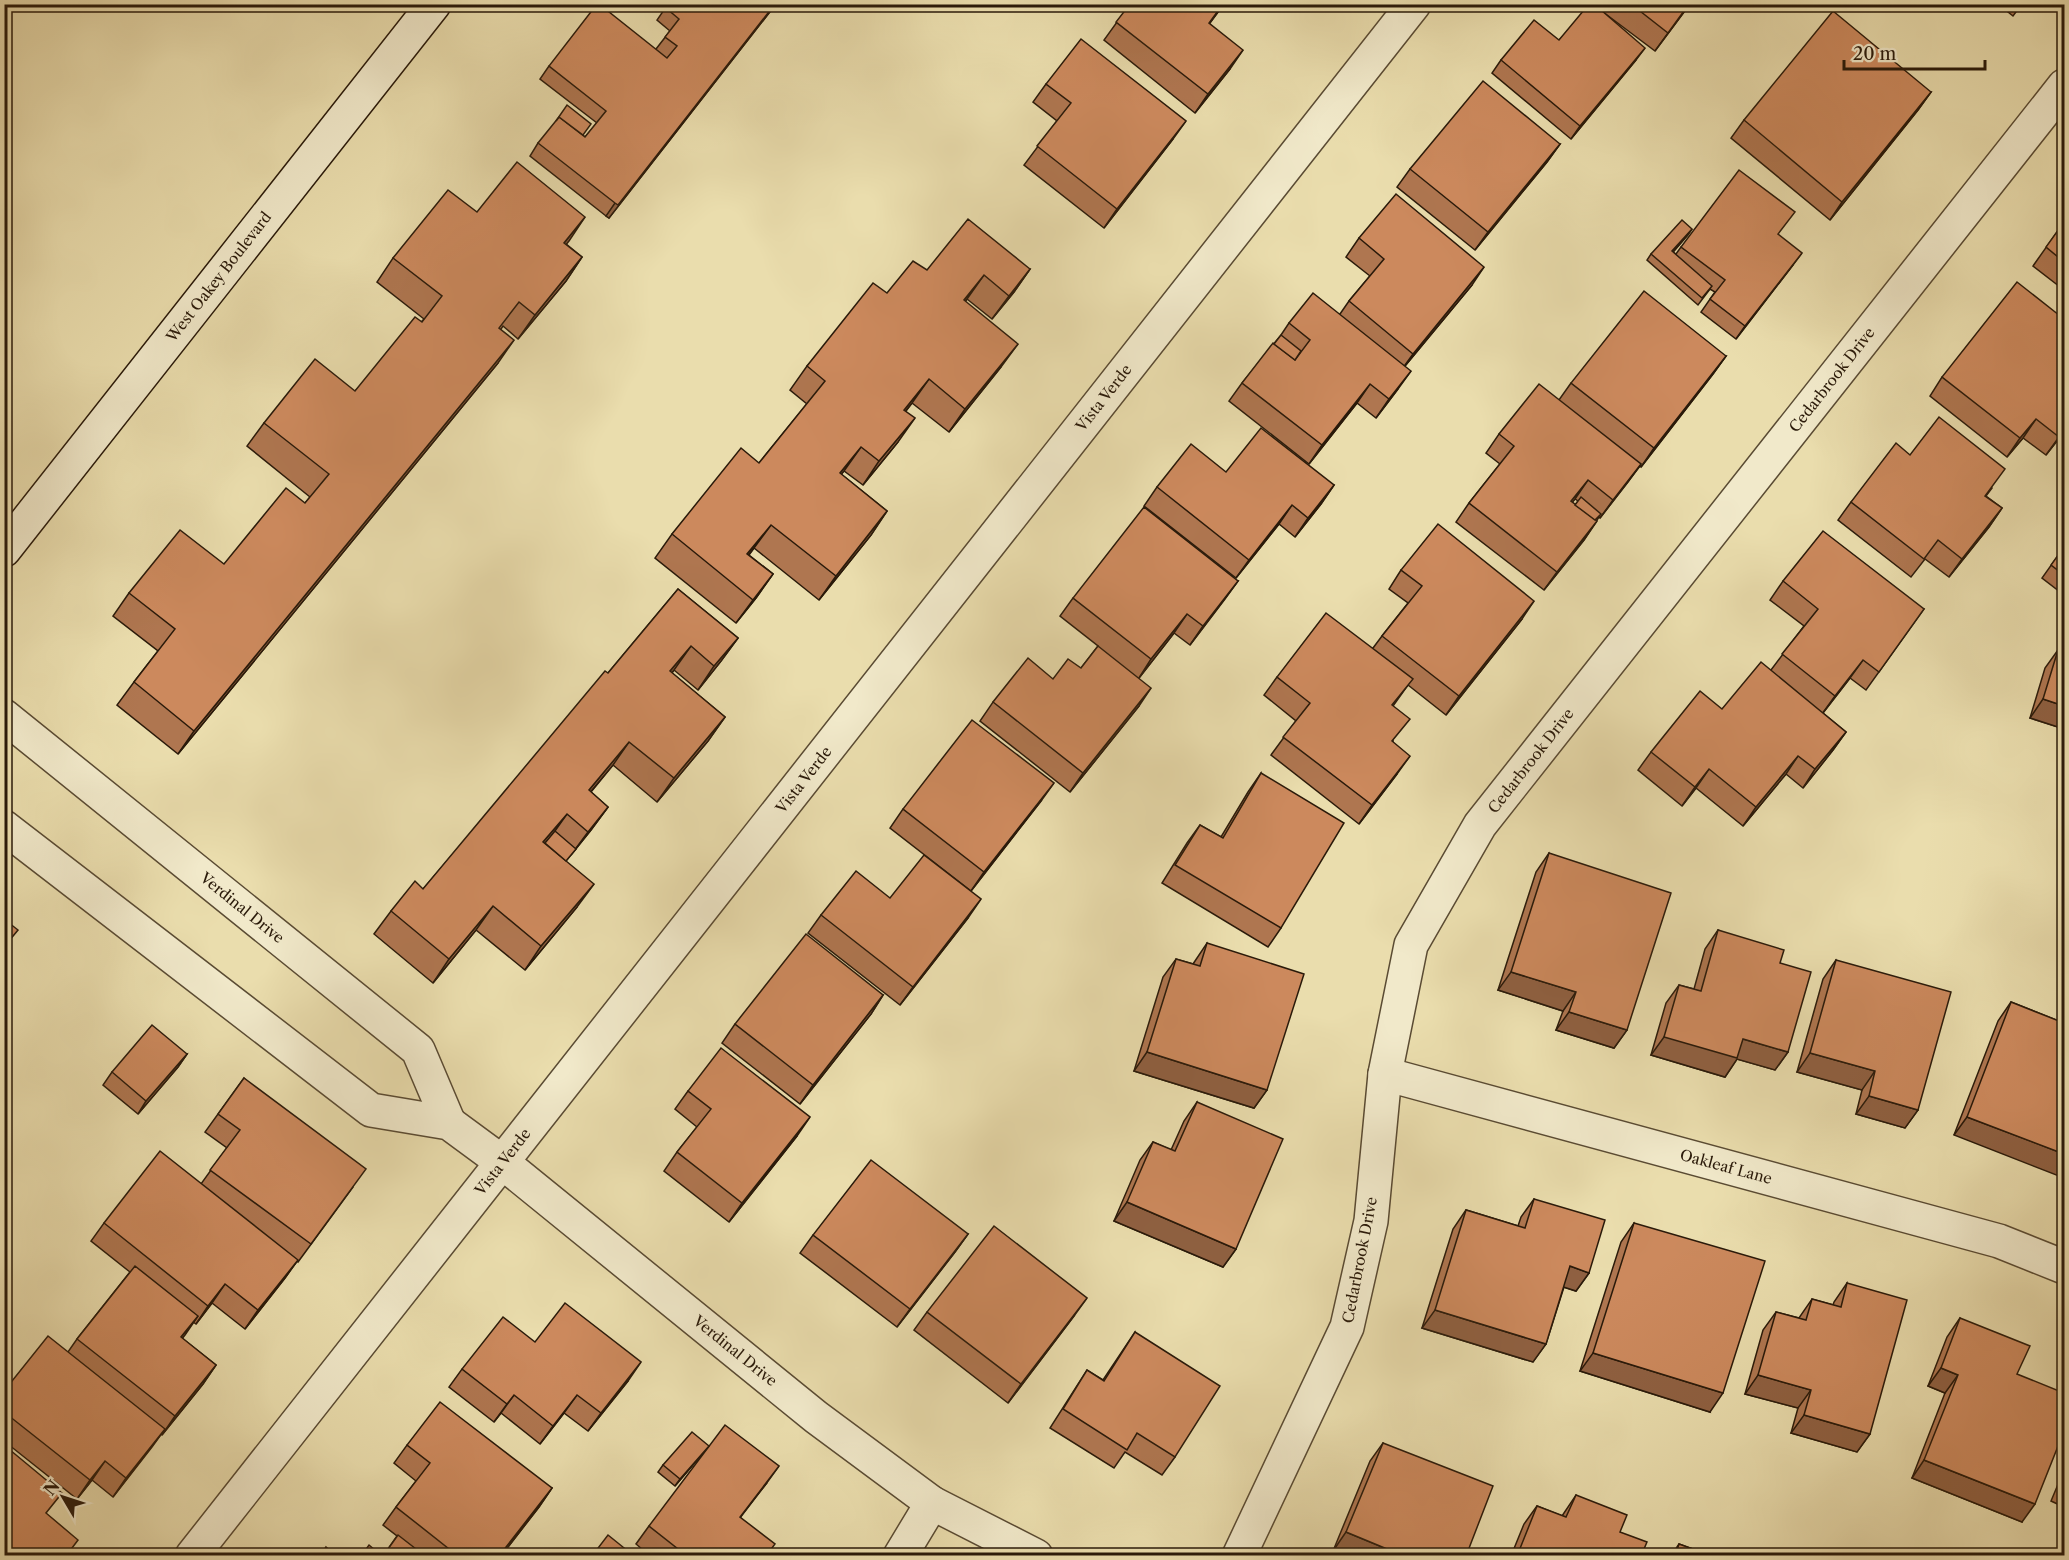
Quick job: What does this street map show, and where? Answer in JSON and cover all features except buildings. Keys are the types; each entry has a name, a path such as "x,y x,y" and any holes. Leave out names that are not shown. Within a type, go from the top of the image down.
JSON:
{"street":[{"name":"West Oakey Boulevard","path":"4,550 434,4"},
{"name":"Vista Verde","path":"192,1556 1414,4"},
{"name":"Cedarbrook Drive","path":"1239,1556 1347,1327 1371,1221 1385,1074 1411,945 1480,825 2064,86"},
{"name":"Verdinal Drive","path":"4,716 418,1050 449,1123"},
{"name":"Verdinal Drive","path":"4,827 371,1110 449,1123 502,1162 816,1417 932,1503 1036,1556"},
{"name":"Oakleaf Lane","path":"1385,1074 1999,1240 2064,1267"},
{"path":"900,1556 932,1503"}]}
